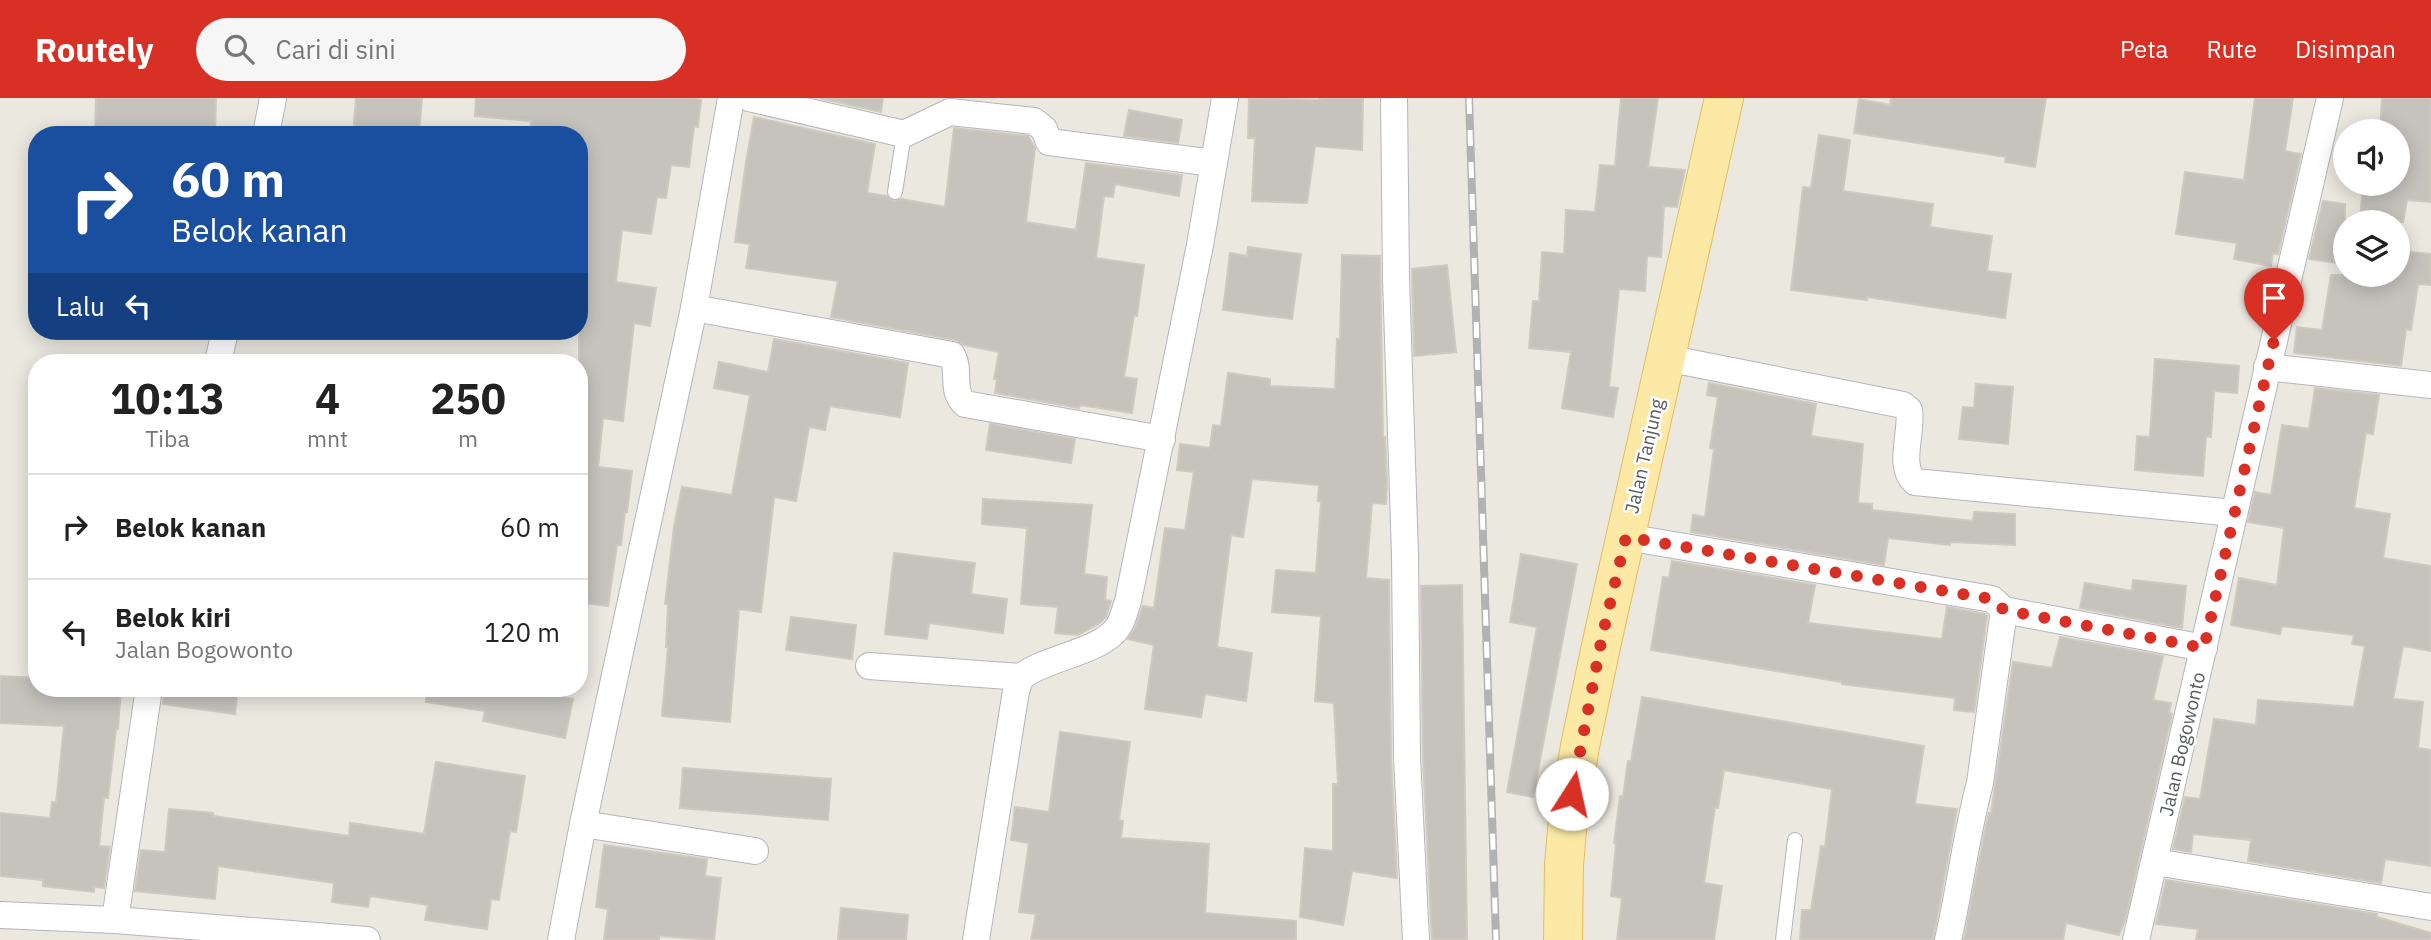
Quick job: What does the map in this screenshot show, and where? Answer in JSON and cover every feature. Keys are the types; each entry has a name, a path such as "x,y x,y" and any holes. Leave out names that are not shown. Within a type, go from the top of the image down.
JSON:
{"main road":[{"name":"Jalan Tanjung","path":"1563,940 1568,819 1591,692 1724,98"}],"street":[{"path":"268,126 273,98"},
{"path":"561,940 583,824 694,309 731,98"},
{"path":"748,98 904,134 950,112 1034,121 1044,130 1049,142 1214,163"},
{"path":"869,666 1021,677 1046,662 1100,643 1118,628 1128,601 1161,439 1225,98"},
{"path":"1394,98 1407,757 1416,940"},
{"name":"Jalan Bogowonto","path":"2136,940 2330,98"},
{"path":"694,309 952,355 956,363 958,398 965,404 1161,439"},
{"path":"1665,358 1903,405 1909,410 1910,419 1906,468 1909,477 1916,482 2234,513"},
{"path":"2267,367 2431,385"},
{"path":"1626,537 1992,599 2004,610 2204,648"},
{"path":"1948,940 1980,783 2004,610"},
{"path":"976,940 1016,691 1021,677"},
{"path":"115,920 148,697"},
{"path":"583,824 755,851"},
{"path":"2155,862 2431,907"},
{"path":"0,915 115,920 276,936 367,940"}],"lane":[{"path":"895,192 904,134"},
{"path":"1783,940 1795,840"}],"building":[{"path":"96,98 216,98 215,126 95,126"},
{"path":"356,98 422,98 420,126 354,126"},
{"path":"476,98 701,100 698,127 694,126 689,167 671,165 666,198 657,197 651,234 622,230 616,282 656,288 650,326 634,323 623,421 603,418 598,467 632,471 627,512 621,545 617,545 608,606 588,603 588,354 579,354 579,340 588,340 588,126 530,126 531,121 475,116"},
{"path":"819,98 883,98 881,112"},
{"path":"1249,98 1363,98 1362,150 1315,146 1307,203 1252,201 1255,138 1248,138"},
{"path":"1621,98 1658,98 1648,167 1685,170 1677,207 1664,206 1661,257 1647,256 1645,291 1619,289 1609,387 1618,388 1613,417 1562,408 1571,352 1529,348 1533,301 1539,301 1542,252 1564,254 1566,210 1595,212 1600,165 1615,166"},
{"path":"1891,98 2046,98 2035,167 2005,162 2006,157 1854,133 1859,99 1890,105"},
{"path":"2255,98 2293,98 2285,151 2301,154 2278,254 2273,253 2271,266 2234,259 2237,243 2176,234 2185,172 2244,180"},
{"path":"2382,98 2431,98 2431,202 2407,200 2405,210 2361,210 2362,196 2410,196 2410,119 2381,119"},
{"path":"1129,110 1182,120 1178,143 1124,136"},
{"path":"754,117 875,144 867,193 887,196 893,201 901,199 945,207 954,128 1028,136 1035,148 1026,222 1076,230 1086,163 1182,175 1179,196 1115,184 1113,197 1104,196 1096,258 1144,265 1124,377 1137,379 1132,413 1080,405 1079,408 995,393 997,379 994,379 999,352 964,345 955,340 831,317 838,281 746,268 750,244 735,242"},
{"path":"1819,135 1850,140 1843,191 1933,204 1930,227 1992,236 1987,271 2011,274 2005,318 1867,297 1867,300 1791,290 1803,187 1811,188"},
{"path":"2323,201 2345,204 2345,210 2333,210 2333,262 2309,259"},
{"path":"1248,247 1301,254 1292,319 1223,310 1230,253 1247,256"},
{"path":"2410,252 2431,254 2431,285 2418,284 2411,330 2406,329 2401,366 2294,353 2297,327 2322,330 2331,275 2333,287 2410,287"},
{"path":"1342,255 1380,256 1383,437 1387,484 1386,504 1372,503 1366,578 1389,580 1391,757 1397,878 1352,871 1343,925 1300,917 1305,848 1333,851 1333,784 1338,784 1334,703 1315,701 1321,616 1272,612 1276,570 1316,573 1321,501 1318,501 1319,485 1252,479 1243,537 1231,535 1217,647 1252,653 1246,701 1205,694 1201,717 1145,709 1154,645 1128,639 1143,606 1154,608 1165,528 1185,530 1194,472 1177,470 1180,444 1210,448 1213,425 1221,426 1228,373 1270,379 1270,386 1335,389 1337,339 1340,339"},
{"path":"1447,265 1456,352 1414,356 1412,269"},
{"path":"774,339 908,363 900,417 830,406 825,430 809,427 796,501 774,497 761,612 739,609 730,722 662,716 668,647 668,605 665,604 674,527 682,487 732,495 750,395 714,388 719,362 768,372"},
{"path":"2155,359 2239,366 2237,393 2214,391 2211,437 2206,436 2203,476 2135,470 2137,436 2150,437"},
{"path":"1709,383 1816,404 1811,436 1863,444 1858,503 1872,504 1872,510 1973,521 1974,512 2015,514 2015,545 1951,542 1950,545 1888,538 1884,565 1691,532 1693,515 1705,517 1714,449 1710,448 1718,397 1707,395"},
{"path":"1976,384 2013,387 2008,444 1959,439 1963,407 1974,408"},
{"path":"2315,388 2379,395 2373,434 2366,433 2354,508 2390,514 2383,558 2431,566 2431,651 2403,646 2393,699 2423,702 2418,748 2431,750 2431,866 2385,859 2381,883 2248,861 2251,840 2193,834 2191,852 2173,849 2185,797 2200,799 2214,719 2256,725 2258,700 2354,707 2365,646 2352,644 2354,635 2282,626 2280,634 2231,625 2239,578 2277,585 2284,528 2248,522 2255,492 2271,495 2282,425 2309,429"},
{"path":"990,424 1075,439 1071,463 986,450"},
{"path":"983,499 1092,505 1084,574 1107,577 1105,600 1111,601 1106,617 1100,623 1078,635 1055,633 1058,607 1021,604 1027,528 982,524"},
{"path":"894,553 975,563 971,594 1007,599 1003,633 929,623 927,639 885,634"},
{"path":"1521,554 1577,564 1533,797 1507,792 1537,627 1510,622"},
{"path":"1672,561 1815,585 1808,623 1942,639 1947,607 1985,614 1987,616 1974,712 1954,710 1955,698 1842,684 1651,650 1663,577 1669,578"},
{"path":"2133,580 2186,586 2182,628 2080,608 2085,583 2132,591"},
{"path":"1462,585 1467,940 1432,940 1423,757 1421,586"},
{"path":"791,617 856,625 852,659 786,650"},
{"path":"2060,637 2163,656 2153,700 2171,703 2169,713 2172,714 2125,920 2119,935 2066,923 2063,940 1964,940 1986,825 1989,813 1991,814 2013,662 2052,668"},
{"path":"0,676 28,678 28,697 120,697 118,729 108,798 104,798 99,846 110,847 104,888 94,887 94,892 43,886 43,880 0,876 0,813 50,818 52,802 56,803 64,726 0,723"},
{"path":"163,697 237,697 235,714 163,704"},
{"path":"426,697 573,699 565,738 483,721 485,711 426,702"},
{"path":"1642,697 1924,746 1915,804 1957,809 1933,940 1800,940 1802,910 1811,910 1821,846 1825,847 1832,789 1724,770 1718,808 1715,807 1704,883 1722,886 1714,940 1617,940 1622,898 1611,896 1614,843 1620,796 1623,797"},
{"path":"1060,732 1130,742 1119,820 1123,821 1121,838 1209,844 1205,913 1296,921 1296,940 1031,940 1036,914 1019,912 1029,843 1011,840 1015,807 1049,812"},
{"path":"436,762 525,776 516,832 510,831 499,900 491,899 487,929 425,920 428,905 370,896 368,907 332,902 334,883 218,866 215,899 135,891 141,850 165,852 169,809 213,813 213,816 349,836 350,823 424,834"},
{"path":"683,768 831,779 828,820 680,808"},
{"path":"604,845 707,859 705,876 721,878 714,940 659,936 659,940 604,940 608,909 596,907"},
{"path":"2166,880 2377,914 2377,917 2431,933 2431,940 2196,940 2198,929 2156,924"},
{"path":"841,908 908,915 906,940 838,940"}],"railway":[{"path":"1469,98 1496,940"}],"route":[{"path":"1572,794 1602,637 1626,537 1992,599 2004,610 2204,648 2274,340"}]}
